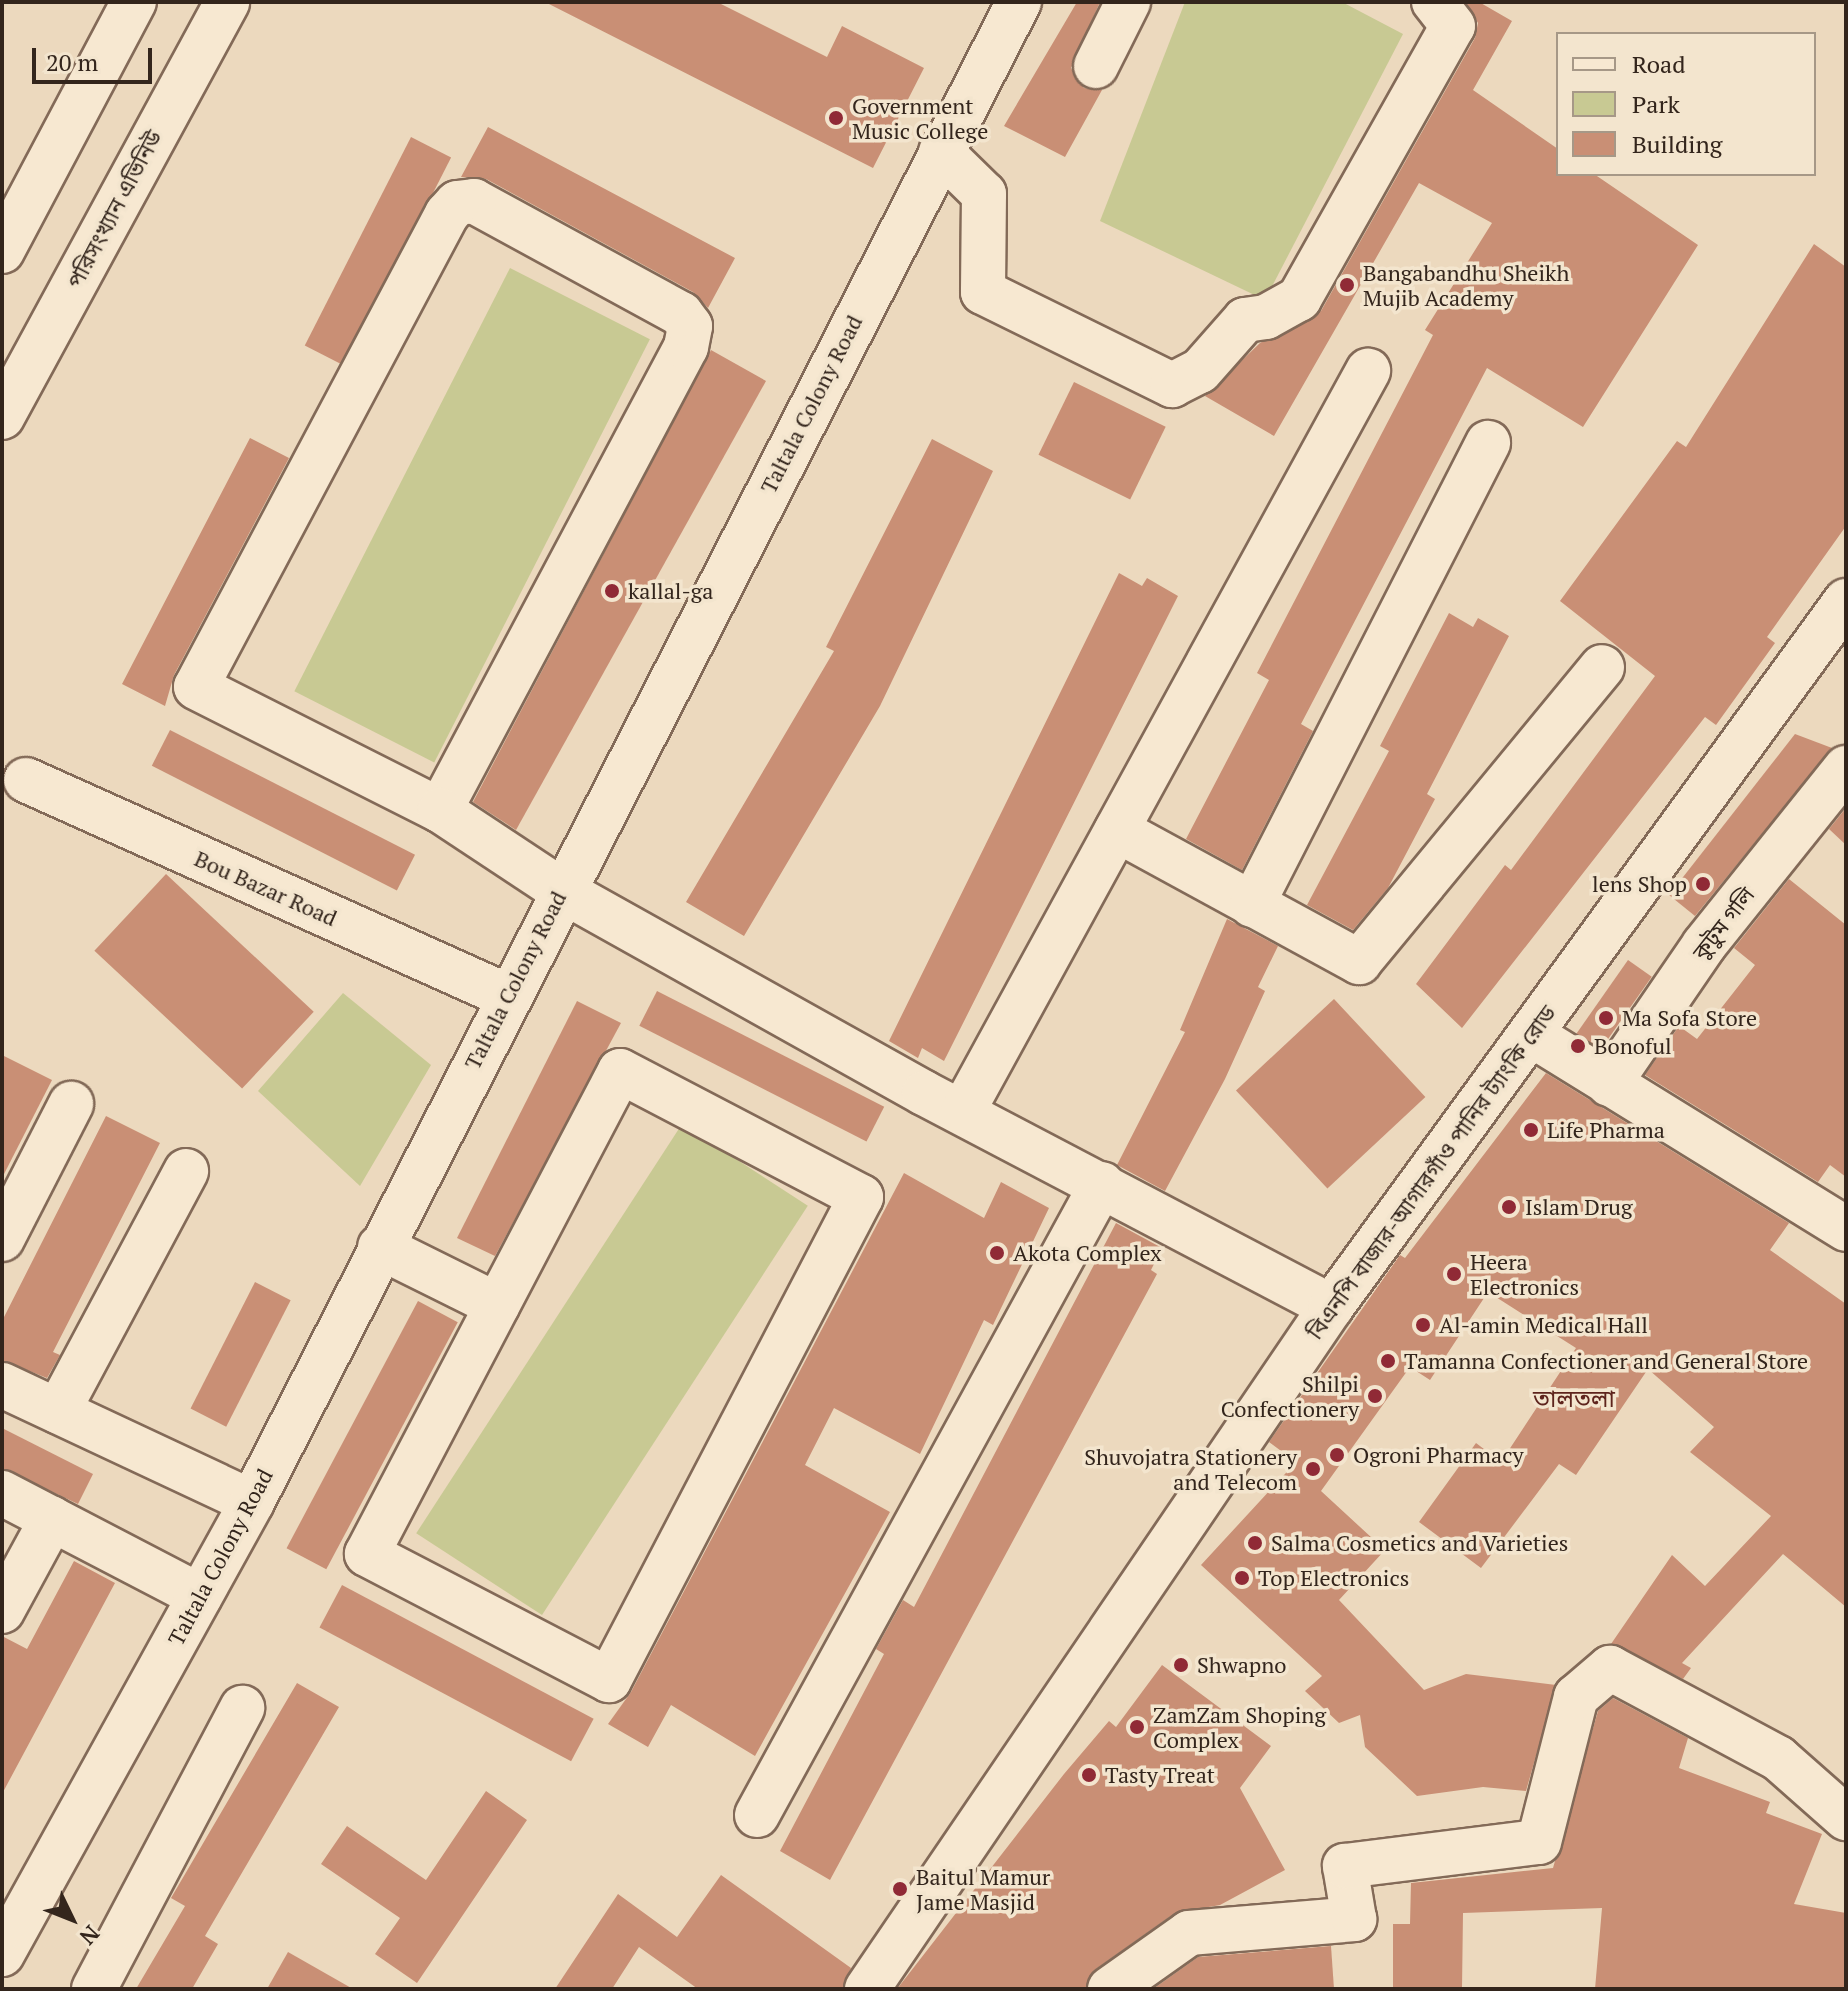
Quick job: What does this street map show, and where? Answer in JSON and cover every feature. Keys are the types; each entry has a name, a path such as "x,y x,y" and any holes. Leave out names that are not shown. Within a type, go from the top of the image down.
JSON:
{"street":[{"path":"2,251 134,2"},
{"name":"পরিসংখ্যান এভিনিউ","path":"2,417 227,2"},
{"name":"Taltala Colony Road","path":"2,1954 252,1502 561,890 1019,2"},
{"path":"1096,66 1128,2"},
{"path":"941,152 984,194 983,292 1172,385 1200,371 1245,320 1266,317 1299,299 1453,26 1434,2"},
{"path":"440,810 686,347 690,326 681,314 474,201 457,203 447,214 196,687 440,810 561,890 963,1111 1331,1307"},
{"path":"963,1111 1368,371"},
{"path":"1252,905 1488,443"},
{"name":"বিএনপি বাজার-আগারগাঁও পানির ট্যাংকি রোড","path":"881,1983 1331,1307 1846,601"},
{"path":"1117,830 1359,962 1602,667"},
{"name":"কুটুম গলি","path":"1609,1084 1704,945 1846,768"},
{"name":"Bou Bazar Road","path":"26,780 507,996"},
{"path":"1532,1035 1846,1229"},
{"path":"620,1071 861,1197 609,1680 367,1554 497,1305 620,1071"},
{"path":"2,1239 71,1104"},
{"path":"58,1411 186,1171"},
{"path":"757,1815 1102,1184"},
{"path":"380,1247 497,1305"},
{"path":"2,1385 252,1502"},
{"path":"2,1493 200,1596"},
{"path":"2,1611 52,1519"},
{"path":"1110,1989 1189,1933 1354,1919 1345,1866 1539,1842 1576,1697 1610,1668 1778,1758 1846,1818"},
{"path":"94,1989 242,1708"}],"green space":[{"path":"1185,2 1342,2 1403,34 1265,300 1100,221"},
{"path":"510,268 650,339 434,763 294,691"},
{"path":"343,993 431,1065 360,1186 258,1091"},
{"path":"682,1124 808,1206 542,1615 416,1533"}],"building":[{"name":"Government Music College","path":"545,2 717,2 827,57 842,26 924,68 873,168"},
{"path":"1077,2 1100,2 1071,68 1084,88 1102,90 1065,157 1004,126"},
{"path":"1466,2 1479,2 1512,21 1473,90 1556,148 1556,176 1597,176 1698,245 1583,427 1487,368 1301,724 1313,731 1242,870 1186,839 1269,680 1257,673 1433,335 1425,330 1492,223 1419,183 1274,436 1205,396 1260,343 1321,311 1475,38 1478,23"},
{"path":"488,127 735,258 708,308 693,292 486,179 461,177"},
{"path":"411,137 451,157 345,366 305,345"},
{"path":"1814,244 1846,267 1846,526 1767,637 1775,643 1716,725 1705,717 1462,1028 1416,984 1505,865 1511,870 1655,676 1560,601 1677,441 1686,447"},
{"name":"kallal-ga","path":"711,350 766,381 516,830 473,802"},
{"path":"1074,382 1166,427 1130,500 1038,455"},
{"path":"250,438 289,458 174,675 165,706 122,684"},
{"path":"932,439 993,471 880,706 744,936 686,902 834,651 826,647"},
{"path":"1119,573 1142,586 1147,578 1178,596 944,1061 922,1048 918,1058 889,1041"},
{"path":"1449,613 1473,627 1478,618 1509,636 1427,794 1435,799 1388,888 1353,930 1307,905 1389,751 1380,746"},
{"path":"170,730 415,855 397,890 152,766"},
{"path":"1795,734 1832,748 1695,916 1669,895"},
{"path":"1846,808 1846,845 1829,829"},
{"path":"166,874 314,1012 242,1089 94,951"},
{"path":"1789,879 1846,925 1846,1177 1830,1165 1818,1182 1645,1075 1679,1026 1697,1039 1755,965 1734,948"},
{"path":"1227,919 1278,946 1258,987 1265,991 1225,1079 1165,1191 1117,1165 1185,1032 1180,1030"},
{"path":"1628,960 1652,977 1600,1050 1576,1034"},
{"path":"657,991 884,1107 867,1142 639,1026"},
{"path":"1334,999 1425,1097 1327,1188 1236,1090"},
{"path":"577,1001 621,1023 495,1256 457,1238"},
{"path":"2,1055 52,1080 2,1178"},
{"path":"1546,1073 1789,1223 1770,1250 1846,1304 1846,1607 1783,1554 1682,1663 1691,1668 1683,1679 1611,1644 1672,1555 1705,1586 1771,1516 1690,1452 1714,1427 1648,1369 1576,1475 1559,1464 1481,1568 1419,1522 1476,1443 1501,1462 1576,1348 1488,1292 1430,1380 1410,1367 1321,1491 1385,1550 1339,1600 1424,1690 1466,1674 1556,1685 1526,1791 1483,1787 1417,1796 1365,1747 1360,1715 1339,1723 1305,1691 1322,1676 1201,1565 1296,1462 1269,1442 1400,1255 1405,1258"},
{"path":"106,1116 160,1143 53,1352 60,1355 47,1378 2,1360 2,1321"},
{"path":"904,1173 984,1218 1001,1182 1049,1208 993,1325 984,1320 920,1454 834,1408 805,1465 890,1512 755,1756 671,1705 648,1747 608,1724 631,1692"},
{"path":"1116,1223 1162,1248 1151,1270 1157,1274 830,1880 780,1851 884,1654 876,1649 903,1600 914,1607"},
{"path":"255,1282 291,1300 226,1427 191,1409"},
{"path":"418,1301 458,1322 326,1569 287,1548"},
{"path":"2,1428 93,1474 78,1504 2,1468"},
{"path":"74,1561 115,1583 2,1794 2,1636 27,1649"},
{"path":"342,1585 594,1719 571,1761 319,1627"},
{"path":"1162,1665 1271,1746 1240,1788 1285,1870 1220,1905 1175,1913 1096,1969 1085,1989 897,1989 1064,1774 1109,1721 1116,1727"},
{"path":"297,1683 339,1707 205,1936 218,1944 192,1989 136,1989 185,1906 171,1898"},
{"path":"1613,1698 1688,1738 1679,1768 1770,1802 1766,1813 1822,1834 1794,1904 1846,1913 1846,1989 1595,1989 1602,1908 1463,1913 1462,1989 1393,1989 1393,1924 1410,1924 1411,1883 1553,1868 1598,1711"},
{"path":"486,1791 527,1820 417,1983 375,1954 400,1918 321,1864 347,1826 426,1880"},
{"path":"721,1875 851,1968 842,1989 698,1989 639,1947 612,1989 555,1989 618,1894 677,1937"},
{"path":"1331,1946 1334,1989 1153,1989 1198,1957"},
{"path":"288,1952 353,1989 267,1989"}],"place":[{"name":"Government Music College","path":"836,118"},
{"name":"Bangabandhu Sheikh Mujib Academy","path":"1347,285"},
{"name":"kallal-ga","path":"612,591"},
{"name":"lens Shop","path":"1703,884"},
{"name":"Ma Sofa Store","path":"1606,1018"},
{"name":"Bonoful","path":"1578,1046"},
{"name":"Life Pharma","path":"1531,1130"},
{"name":"Islam Drug","path":"1509,1207"},
{"name":"Akota Complex","path":"997,1253"},
{"name":"Heera Electronics","path":"1454,1274"},
{"name":"Al-amin Medical Hall","path":"1423,1325"},
{"name":"Tamanna Confectioner and General Store","path":"1388,1361"},
{"name":"Shilpi Confectionery","path":"1375,1396"},
{"name":"Ogroni Pharmacy","path":"1337,1455"},
{"name":"Shuvojatra Stationery and Telecom","path":"1313,1469"},
{"name":"Salma Cosmetics and Varieties","path":"1255,1543"},
{"name":"Top Electronics","path":"1242,1578"},
{"name":"Shwapno","path":"1181,1665"},
{"name":"ZamZam Shoping Complex","path":"1137,1727"},
{"name":"Tasty Treat","path":"1089,1775"},
{"name":"Baitul Mamur Jame Masjid","path":"900,1889"}],"district":[{"name":"তালতলা","path":"1574,1399"}]}
